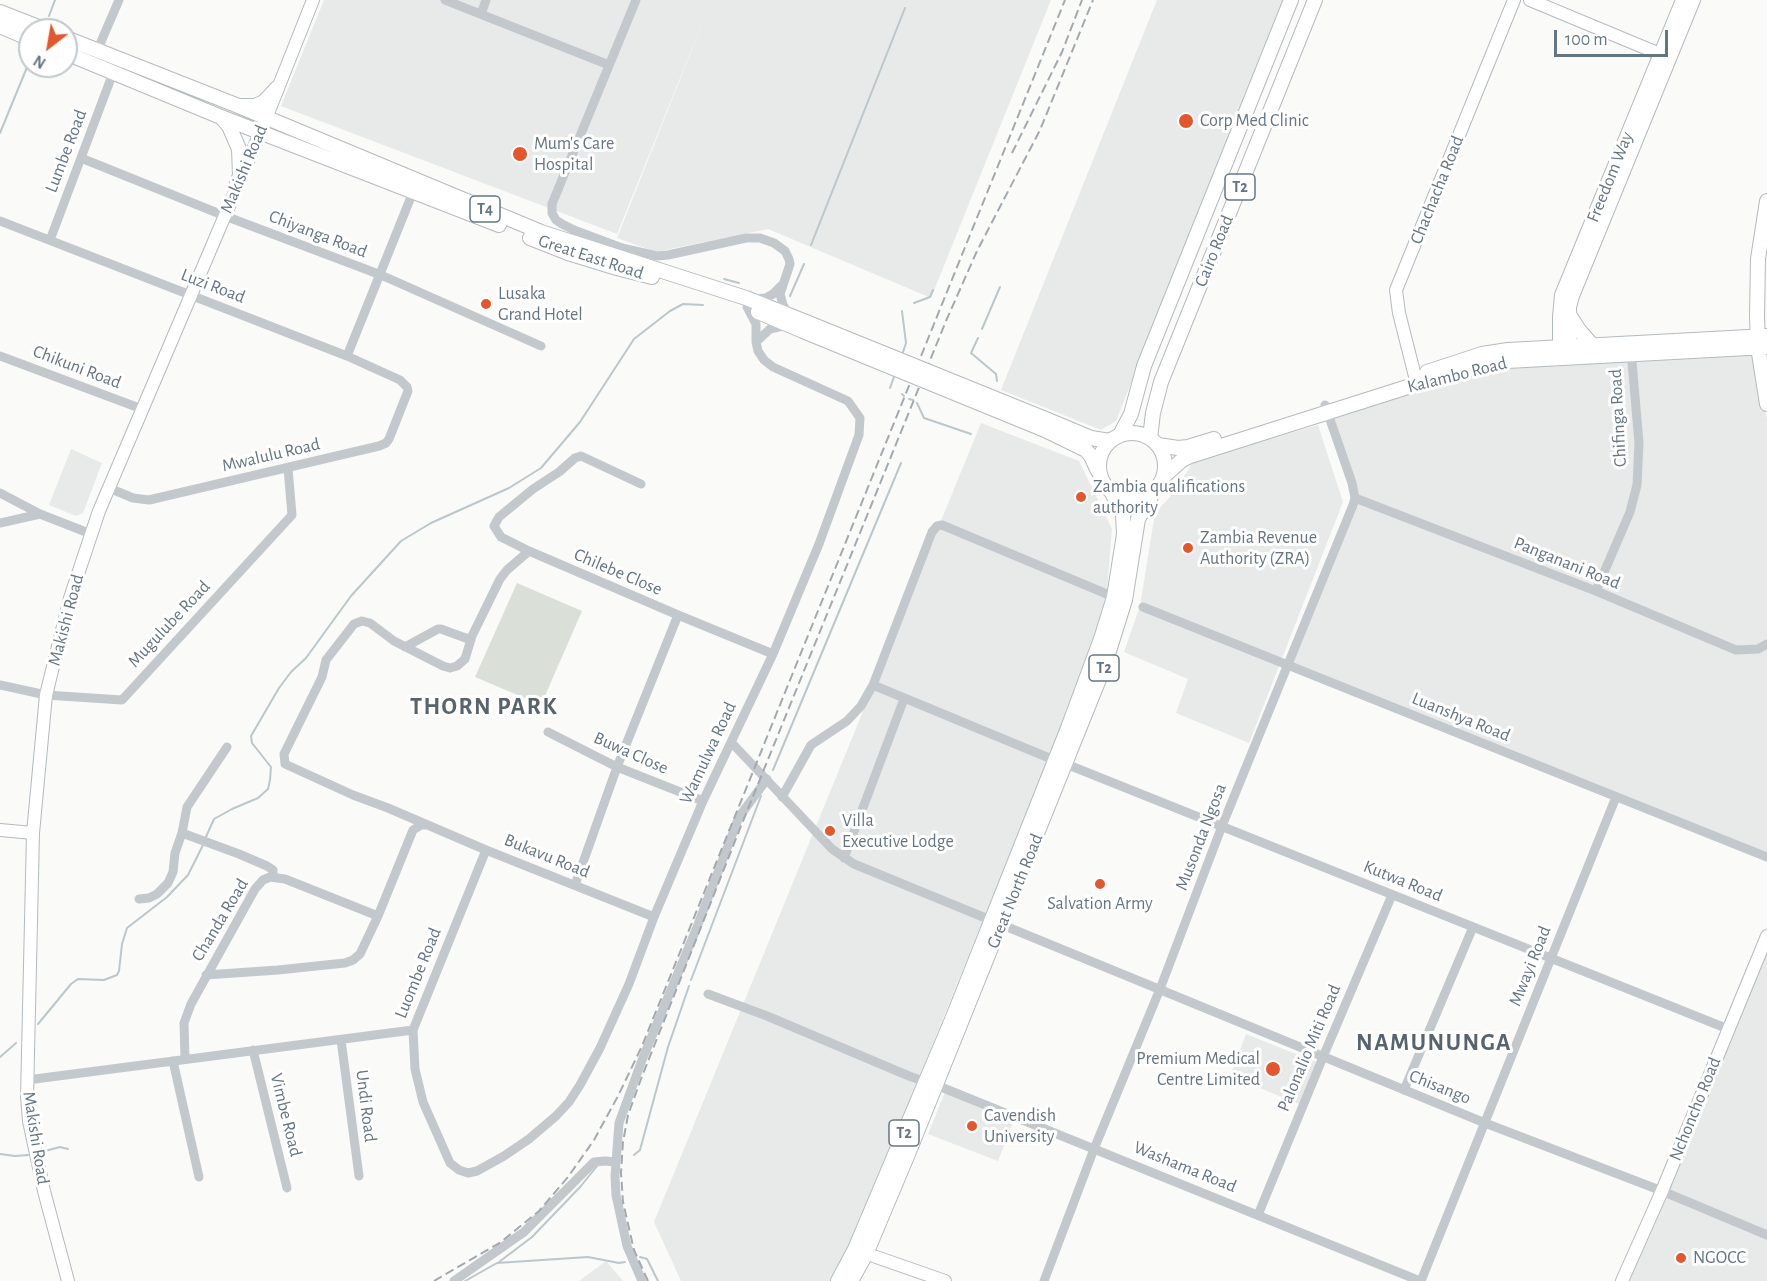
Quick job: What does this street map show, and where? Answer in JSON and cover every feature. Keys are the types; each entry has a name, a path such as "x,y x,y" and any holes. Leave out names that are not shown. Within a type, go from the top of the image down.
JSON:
{"main road":[{"name":"Makishi Road","path":"68,1281 46,1201 29,1121 27,1080 33,833 46,695 70,598 91,534 263,125 313,0"},
{"name":"Cairo Road","path":"1154,441 1153,413 1161,382 1315,0"},
{"name":"Chachacha Road","path":"1416,380 1399,313 1396,290 1514,0"},
{"path":"1530,0 1665,56"},
{"name":"Freedom Way","path":"1565,352 1573,296 1665,56 1682,0"},
{"name":"Freedom Way","path":"1565,352 1561,295 1665,56 1694,0"},
{"path":"1290,4 1290,14 1295,18 1308,17"},
{"name":"Cairo Road","path":"1115,438 1131,414 1144,366 1290,4"},
{"path":"0,12 18,19"},
{"path":"0,26 18,34"},
{"path":"1280,28 1292,26 1301,36"},
{"name":"Great East Road","path":"78,43 236,105 263,125 413,192 568,253 747,303"},
{"name":"Great East Road","path":"78,58 221,117 263,125 541,232 747,303 1046,425 1087,436 1115,438"},
{"path":"236,105 255,106 264,102 278,88"},
{"path":"221,117 229,126 239,149 240,168 236,187"},
{"path":"1767,201 1758,259 1767,404"},
{"path":"1197,236 1203,245 1217,244"},
{"path":"1189,255 1200,253 1210,263"},
{"path":"1570,316 1593,346"},
{"name":"Kalambo Road","path":"1565,352 1762,342"},
{"name":"Kalambo Road","path":"1154,441 1178,448 1188,447 1416,380 1485,364 1593,346 1631,349"},
{"name":"Kalambo Road","path":"1164,476 1190,456 1326,408"},
{"name":"Great East Road","path":"1046,425 1089,453 1101,478"},
{"path":"1135,433 1154,441 1164,454 1166,465 1164,476 1153,493 1144,498 1123,499 1113,495 1106,487 1101,478 1100,458 1104,449 1115,438 1135,433"},
{"name":"Great North Road","path":"852,1281 860,1252 931,1083 1060,762 1114,639 1127,588 1137,519 1153,493"},
{"name":"Great North Road","path":"1060,762 1114,597 1124,534 1121,507 1113,495"},
{"path":"0,830 33,833"},
{"name":"Great North Road","path":"931,1083 954,1041 996,923"},
{"name":"Nchoncho Road","path":"1622,1281 1662,1191 1767,936"},
{"path":"860,1252 945,1281"},
{"name":"Great North Road","path":"838,1281 860,1252"}],"street":[{"path":"97,51 119,0"},
{"path":"445,0 609,65"},
{"path":"481,14 486,0"},
{"path":"636,0 552,204 552,213 556,220 574,230 622,248 657,256 746,238 760,238 774,243 785,251 790,264 782,284 780,298 788,319 770,329 756,342"},
{"name":"Lumbe Road","path":"50,240 113,73"},
{"name":"Chiyanga Road","path":"81,158 381,275 541,346"},
{"path":"347,356 413,192"},
{"name":"Luzi Road","path":"0,221 347,356 400,380 408,391"},
{"path":"747,303 773,294 782,284"},
{"name":"Wamulwa Road","path":"464,1173 477,1171 529,1139 556,1116 580,1085 600,1048 629,984 654,917 703,801 773,654 819,544 859,435 860,418 848,401 768,363 761,356 756,342 756,324 747,303"},
{"name":"Chifinga Road","path":"1596,591 1630,512 1637,485 1639,442 1631,349"},
{"name":"Chikuni Road","path":"0,356 142,409"},
{"name":"Mwalulu Road","path":"109,488 133,498 149,500 383,445 389,439 408,391"},
{"path":"1326,408 1355,498"},
{"name":"Chilebe Close","path":"641,484 581,456 575,458 521,498 499,517 494,526 501,537 529,551 773,654"},
{"name":"Mugulube Road","path":"0,685 46,695 120,701 124,698 292,515 288,468"},
{"path":"0,493 40,513 91,534"},
{"name":"Panganani Road","path":"1355,498 1596,591 1736,650 1758,649 1767,644"},
{"name":"Musonda Ngosa","path":"1044,1281 1222,826 1355,498"},
{"path":"0,523 40,513"},
{"path":"782,797 812,745 848,721 873,685 932,532 938,526 942,525 1114,597"},
{"path":"405,647 443,666 453,668 462,663 503,574 529,551"},
{"name":"Luanshya Road","path":"1143,607 1767,857"},
{"path":"575,885 617,766 678,615"},
{"name":"Bukavu Road","path":"405,647 390,639 370,623 358,622 350,628 326,660 322,677 284,754 285,764 353,795 654,917"},
{"path":"405,647 438,629 471,640"},
{"name":"Kutwa Road","path":"873,685 1728,1029"},
{"path":"844,858 904,699"},
{"name":"Buwa Close","path":"548,732 617,766 703,801"},
{"name":"Chisango","path":"731,742 832,849 854,864 1485,1123 1662,1191 1767,1235"},
{"path":"139,899 157,894 168,883 173,872 175,853 187,807 227,747"},
{"path":"642,1281 627,1246 616,1195 616,1162 620,1123 642,1060 739,818 766,779"},
{"name":"Mwayi Road","path":"1421,1281 1616,798"},
{"path":"206,975 353,960 360,954 378,916 413,830 421,825 427,825"},
{"path":"182,832 267,866 273,870 273,877"},
{"name":"Luombe Road","path":"464,1173 450,1163 423,1102 415,1070 413,1029 486,850"},
{"name":"Chanda Road","path":"185,1059 186,1017 206,975 255,889 263,880 273,877 285,879 378,916"},
{"name":"Palonalio Miti Road","path":"1258,1215 1392,895"},
{"path":"1404,1090 1473,927"},
{"name":"Washama Road","path":"708,994 1421,1281"},
{"path":"27,1080 413,1029"},
{"name":"Undi Road","path":"341,1040 358,1176"},
{"name":"Vimbe Road","path":"253,1050 287,1188"},
{"path":"173,1061 199,1177"},
{"path":"454,1281 524,1232 594,1162 616,1162"}],"shaded area":[{"path":"324,0 1051,0 931,298 768,229 656,252 617,238 708,9 617,234 281,106"},
{"path":"1157,0 1283,0 1116,421 1101,430 1001,390"},
{"path":"1754,355 1761,399 1767,418 1767,859 1291,667 1357,499 1323,408 1482,358"},
{"path":"981,423 1079,461 1112,529 1106,603 1080,683 847,1254 831,1281 681,1281 654,1222"},
{"path":"1318,425 1343,502 1249,743 1176,713 1188,679 1124,652 1140,606 1155,513 1172,495 1194,461"},
{"path":"71,449 102,463 83,513 76,516 49,505"},
{"path":"517,583 582,611 541,705 475,677"},
{"path":"1767,942 1767,1281 1618,1281"},
{"name":"Premium Medical Centre Limited","path":"1246,1034 1316,1062 1299,1104 1230,1076"},
{"name":"Cavendish University","path":"945,1092 1013,1122 998,1161 928,1134"},
{"path":"606,1261 623,1281 579,1281"}],"waterway":[{"path":"49,16 55,0"},
{"path":"811,245 905,8"},
{"path":"0,133 23,78"},
{"path":"790,296 804,264"},
{"path":"724,279 739,283"},
{"path":"982,329 1000,287"},
{"path":"914,303 930,297 933,290"},
{"path":"205,839 214,819 258,798 268,789 271,767 252,743 251,736 291,672 306,658 351,596 401,541 431,523 509,488 541,468 580,422 634,339 670,311 683,304 703,305"},
{"path":"902,311 906,343 902,355"},
{"path":"978,338 971,353 996,374 997,381"},
{"path":"890,388 895,374"},
{"path":"909,399 913,400"},
{"path":"917,403 924,418 971,434"},
{"path":"773,770 901,463"},
{"path":"691,980 761,796"},
{"path":"38,1024 71,984 78,979 104,980 117,975 127,928 167,897 188,875 203,845"},
{"path":"634,1155 640,1150 668,1047 689,986"},
{"path":"0,1057 16,1043"},
{"path":"45,1151 60,1147 68,1149"},
{"path":"0,1154 28,1155"},
{"path":"499,1262 532,1237 597,1166"},
{"path":"465,1281 497,1263 588,1257 625,1262"},
{"path":"640,1257 647,1259 658,1281"}],"railway":[{"path":"434,1281 501,1242 539,1211 568,1177 594,1140 618,1096 642,1046 1065,0"},
{"path":"1012,153 1062,52 1082,0"},
{"path":"648,1281 634,1250 623,1202 621,1173 628,1115 741,826 946,321 977,251 1040,130 1093,0"}],"place":[{"name":"Corp Med Clinic","path":"1186,121"},
{"name":"Mum's Care Hospital","path":"520,154"},
{"name":"Lusaka Grand Hotel","path":"486,304"},
{"name":"Zambia qualifications authority","path":"1081,497"},
{"name":"Zambia Revenue Authority (ZRA)","path":"1188,548"},
{"name":"Villa Executive Lodge","path":"830,831"},
{"name":"Salvation Army","path":"1100,884"},
{"name":"Premium Medical Centre Limited","path":"1273,1069"},
{"name":"Cavendish University","path":"972,1126"},
{"name":"NGOCC","path":"1681,1258"}],"district":[{"name":"THORN PARK","path":"484,707"},
{"name":"NAMUNUNGA","path":"1434,1043"}]}
